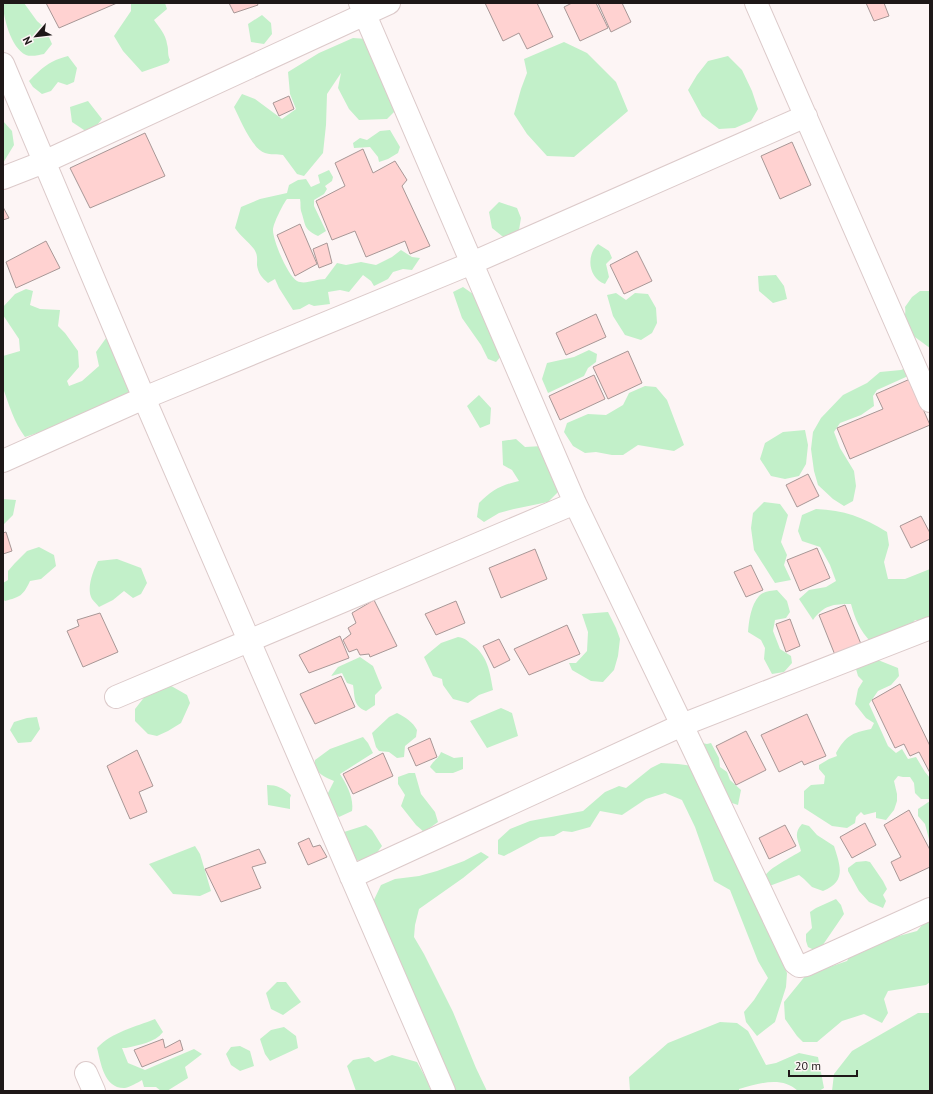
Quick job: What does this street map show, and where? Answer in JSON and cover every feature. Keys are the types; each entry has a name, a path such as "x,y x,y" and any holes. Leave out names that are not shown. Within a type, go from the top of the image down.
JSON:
{"street":[{"path":"3,178 44,162 363,8 389,3"},
{"path":"756,3 930,401"},
{"path":"363,8 575,503 796,966 806,965 930,909"},
{"path":"3,64 144,398 444,1091"},
{"path":"3,461 144,398 472,263 806,116"},
{"path":"116,697 575,503"},
{"path":"351,877 682,725 930,628"}],"green space":[{"path":"3,3 24,3 37,21 45,28 52,44 44,54 28,56 16,46 6,24"},
{"path":"131,3 165,3 167,9 154,20 165,37 170,60 168,63 142,72 123,51 114,36 131,11"},
{"path":"262,15 271,23 272,34 264,44 251,42 248,24"},
{"path":"353,38 367,39 395,111 387,119 359,120 349,109 338,88 341,73 327,94 323,153 304,176 297,174 283,155 265,153 256,146 247,133 234,107 242,94 255,99 282,119 296,109 290,94 288,72 319,53"},
{"path":"564,42 587,53 616,82 628,111 574,157 547,156 527,134 514,114 527,73 524,59"},
{"path":"68,56 77,68 74,82 67,85 58,82 51,91 42,94 33,87 29,81 38,72 51,62"},
{"path":"728,56 742,70 752,91 758,109 751,121 735,128 719,129 702,116 688,90 708,61"},
{"path":"88,101 102,119 93,130 84,130 72,122 70,107"},
{"path":"3,121 12,131 14,145 3,163"},
{"path":"390,130 400,147 398,153 388,159 379,162 378,157 370,147 354,148 353,143 360,138 367,140 380,131"},
{"path":"329,170 333,177 332,181 325,186 327,189 324,194 314,200 314,206 326,231 318,236 307,229 301,211 300,199 287,199 275,223 273,230 275,242 285,266 293,278 300,282 325,279 337,263 346,265 361,262 376,265 392,257 401,250 412,257 420,258 412,270 403,269 393,272 388,279 374,286 371,281 363,275 349,292 340,290 328,292 330,304 314,306 309,304 300,309 293,310 275,279 268,283 261,275 258,270 255,251 235,228 241,207 260,199 287,193 289,185 298,180 306,179 311,187 320,183 318,175"},
{"path":"499,202 517,208 521,218 519,230 507,240 492,228 489,212"},
{"path":"598,244 609,251 612,258 606,264 609,277 605,284 599,281 592,272 590,260 594,249"},
{"path":"776,275 784,286 787,299 773,303 759,291 758,276"},
{"path":"463,287 473,294 503,354 496,362 488,359 481,345 462,318 453,292"},
{"path":"26,289 33,291 30,305 40,309 60,310 58,326 78,351 79,367 67,381 69,386 82,381 99,366 96,352 109,334 134,387 130,403 25,437 10,407 2,385 2,376 3,356 20,351 19,339 3,315 3,307 15,294"},
{"path":"920,291 930,291 930,348 909,331 905,323 905,307 912,297"},
{"path":"616,293 626,300 635,293 648,294 656,308 657,323 652,333 641,340 625,335 613,316 607,295"},
{"path":"589,350 597,354 596,362 588,368 584,376 548,393 542,379 547,363 574,357"},
{"path":"912,365 917,372 877,390 873,396 874,406 861,415 840,423 834,432 840,448 854,471 856,486 853,501 844,506 833,499 818,485 814,471 811,449 813,432 821,418 843,395 867,383 880,372 901,370"},
{"path":"645,386 656,387 667,400 684,445 674,451 638,445 623,455 612,455 596,452 585,453 573,446 564,432 567,423 588,414 606,415 623,405 629,393"},
{"path":"479,395 491,408 490,424 480,428 467,406"},
{"path":"805,430 808,445 806,464 799,476 785,479 771,476 760,459 765,443 783,432"},
{"path":"516,439 525,447 543,446 559,491 548,502 499,513 484,522 477,517 479,503 497,489 507,484 519,481 512,470 503,465 502,441"},
{"path":"3,499 16,500 13,515 3,525"},
{"path":"764,502 780,504 788,515 781,542 787,555 784,565 791,580 775,583 754,550 751,528 753,513"},
{"path":"816,509 836,511 853,515 870,522 887,532 889,545 884,562 888,579 905,579 930,569 930,624 915,620 904,635 871,642 858,624 851,604 829,606 821,611 813,620 799,599 809,590 826,587 836,581 830,565 820,547 802,541 798,531 802,515"},
{"path":"39,547 54,555 56,566 41,579 30,581 23,593 5,601 3,599 3,583 8,580 8,571 27,551"},
{"path":"117,559 141,568 147,583 141,594 133,598 124,591 113,600 99,607 90,595 90,585 94,570 98,561"},
{"path":"777,590 787,601 790,612 786,618 775,620 773,631 780,649 791,656 792,663 784,672 772,674 764,659 765,648 761,640 748,632 751,613 756,600 763,593"},
{"path":"608,612 620,639 618,656 614,670 603,682 591,681 572,670 569,663 576,663 587,651 588,632 582,614"},
{"path":"458,637 463,638 479,650 488,666 493,690 479,695 468,703 453,699 443,685 442,679 433,676 424,657 441,643"},
{"path":"360,657 373,666 382,688 375,695 375,705 366,711 357,704 353,685 347,683 342,673 331,676 338,667"},
{"path":"878,660 898,668 899,676 891,685 878,691 869,704 888,746 896,753 902,749 908,759 916,757 930,778 930,799 921,799 915,793 914,783 910,777 898,776 894,781 897,801 894,810 886,820 876,818 876,812 864,815 861,812 856,817 855,823 847,828 832,826 804,808 804,791 811,785 824,784 825,776 819,769 819,765 837,756 836,753 846,739 858,732 871,729 874,723 866,718 855,704 858,689 863,681 858,676 856,669 865,661"},
{"path":"166,683 187,695 190,703 181,723 157,736 148,734 135,721 135,709 146,695"},
{"path":"501,708 512,713 518,736 487,748 470,721"},
{"path":"397,713 408,720 417,730 416,737 405,746 404,757 397,758 389,752 379,751 376,747 372,733 389,717"},
{"path":"37,717 40,729 31,742 18,743 10,730 14,722"},
{"path":"363,737 373,753 340,774 352,801 352,811 339,817 332,809 327,795 334,781 323,776 317,771 315,760 330,749"},
{"path":"697,742 707,744 711,743 719,758 720,767 727,772 730,780 741,790 738,805 729,802"},
{"path":"441,752 454,758 463,757 463,769 453,773 436,773 430,767"},
{"path":"661,763 693,766 787,973 786,987 775,1022 757,1036 746,1022 744,1012 754,1000 768,978 758,961 730,890 714,881 695,827 682,800 665,793 646,799 622,815 600,811 590,827 572,832 563,831 554,836 540,837 504,856 498,854 498,840 510,829 530,821 583,811 605,792 619,786 626,788 651,768"},
{"path":"409,773 415,773 421,794 435,812 438,822 424,832 416,825 401,806 405,795 398,784 398,777"},
{"path":"267,785 280,787 291,795 290,809 268,805"},
{"path":"930,801 930,843 925,824 918,816 918,809"},
{"path":"802,824 809,826 817,835 834,846 840,872 839,878 836,883 823,891 812,887 799,875 772,885 768,885 765,876 776,866 801,851 797,834"},
{"path":"366,825 372,830 382,846 370,862 355,860 343,840 344,832"},
{"path":"195,846 200,854 211,891 200,896 173,894 149,864"},
{"path":"481,852 489,857 463,878 419,909 415,925 414,937 453,1012 487,1091 452,1091 372,904 381,885 395,879 419,876 437,871 464,861"},
{"path":"856,862 870,862 887,889 883,895 886,901 883,908 869,902 859,891 848,871 848,868"},
{"path":"836,899 841,905 844,914 818,952 808,947 806,941 806,934 812,928 810,912"},
{"path":"930,916 930,982 926,985 888,991 884,999 888,1013 882,1023 864,1014 842,1021 817,1042 803,1042 797,1036 785,1019 784,1002 806,975 847,961 852,953 888,939 917,931"},
{"path":"277,982 286,982 301,1002 283,1015 271,1009 266,993"},
{"path":"918,1013 930,1013 930,1091 832,1091 834,1074 852,1051"},
{"path":"155,1019 163,1032 156,1039 146,1043 122,1048 128,1063 145,1070 194,1049 202,1054 185,1067 188,1078 167,1091 161,1091 156,1087 144,1087 142,1080 125,1088 112,1084 108,1080 102,1068 97,1048 103,1042 117,1034"},
{"path":"720,1022 737,1023 748,1031 766,1065 776,1063 799,1053 818,1057 824,1088 819,1091 798,1091 784,1083 769,1082 739,1089 739,1091 630,1091 629,1077 668,1043"},
{"path":"284,1027 296,1036 298,1048 270,1061 265,1054 260,1039 271,1030"},
{"path":"240,1046 250,1051 254,1066 240,1071 231,1065 226,1054 231,1047"},
{"path":"392,1055 417,1062 428,1082 431,1091 356,1091 347,1066 353,1060 369,1057 375,1062"}],"building":[{"path":"46,3 117,3 59,28"},
{"path":"229,3 257,3 258,5 234,13"},
{"path":"485,3 537,3 553,37 527,49 519,33 503,41"},
{"path":"572,3 596,3 608,28 580,41 564,7"},
{"path":"598,3 622,3 631,22 611,32"},
{"path":"866,3 884,3 889,16 874,21"},
{"path":"289,96 294,109 279,116 273,103"},
{"path":"145,133 165,176 90,208 70,168"},
{"path":"792,142 811,185 780,199 761,156"},
{"path":"363,149 373,173 395,161 407,180 402,186 430,246 410,254 405,241 366,257 355,231 332,240 316,201 345,186 335,163"},
{"path":"3,207 9,218 3,220"},
{"path":"300,224 317,264 295,276 277,235"},
{"path":"46,241 60,268 16,288 6,262"},
{"path":"327,243 332,263 319,268 313,249"},
{"path":"637,251 652,281 624,294 610,265"},
{"path":"596,314 606,337 566,355 556,333"},
{"path":"628,351 642,383 608,399 593,367"},
{"path":"594,375 605,399 560,420 549,396"},
{"path":"910,379 930,425 850,459 837,428 883,409 876,394"},
{"path":"808,474 819,496 797,507 786,485"},
{"path":"921,516 930,533 930,539 911,548 900,526"},
{"path":"6,532 12,551 3,554 3,533"},
{"path":"817,548 830,578 800,591 787,560"},
{"path":"535,549 547,579 501,598 489,568"},
{"path":"751,565 763,590 746,597 734,572"},
{"path":"374,600 397,646 370,657 369,654 360,655 357,649 349,652 343,640 351,634 348,628 356,623 352,613"},
{"path":"456,601 465,623 436,635 425,614"},
{"path":"845,605 861,644 835,655 819,615"},
{"path":"100,613 118,652 83,667 67,631 79,626 77,620"},
{"path":"790,619 800,646 786,652 776,624"},
{"path":"567,625 580,654 529,675 514,649"},
{"path":"340,636 349,658 309,673 299,655"},
{"path":"499,639 510,660 494,668 483,646"},
{"path":"341,676 355,707 315,724 300,694"},
{"path":"900,684 930,746 930,773 919,752 910,756 904,744 895,748 872,700"},
{"path":"807,714 826,756 804,765 802,761 779,772 761,735"},
{"path":"746,731 766,770 736,785 716,746"},
{"path":"430,738 437,757 416,766 408,748"},
{"path":"137,750 153,786 139,792 147,812 130,819 107,766"},
{"path":"383,753 393,776 353,794 343,774"},
{"path":"909,810 930,850 930,867 900,881 891,862 901,857 884,825"},
{"path":"865,823 876,845 852,858 840,837"},
{"path":"785,825 796,846 769,859 759,838"},
{"path":"309,838 313,847 320,845 327,857 308,865 298,843"},
{"path":"259,849 266,863 252,867 261,888 221,902 205,869"},
{"path":"163,1039 165,1048 180,1040 183,1050 142,1067 134,1050"}]}
